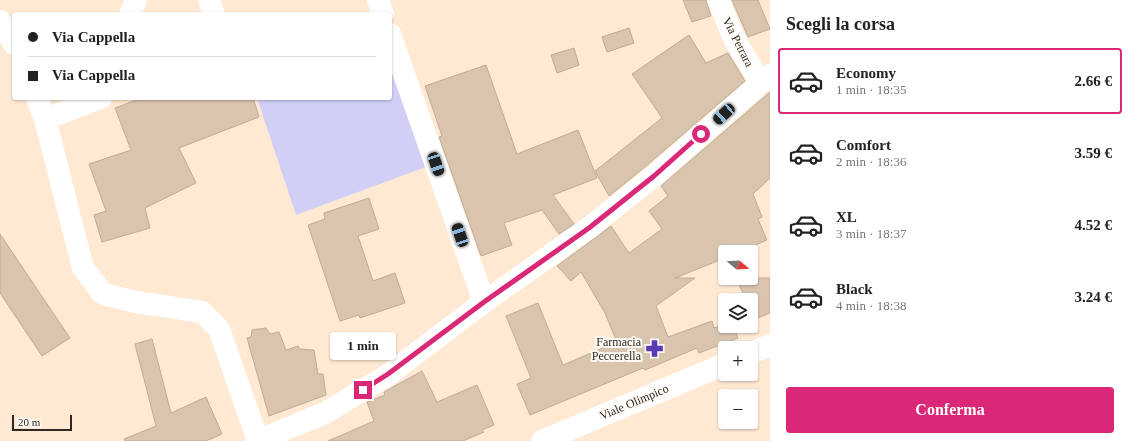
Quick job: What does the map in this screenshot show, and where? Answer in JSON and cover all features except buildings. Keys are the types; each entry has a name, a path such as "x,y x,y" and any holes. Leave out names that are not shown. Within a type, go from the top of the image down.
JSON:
{"street":[{"path":"131,12 136,0"},
{"path":"209,0 213,12"},
{"path":"378,0 382,12"},
{"name":"Via Petrara","path":"718,0 735,40 765,79"},
{"path":"0,21 12,41"},
{"path":"392,40 484,302"},
{"path":"38,100 45,120 83,268 103,294 136,302 202,312 218,329 258,441 325,413 388,374 484,302 589,228 654,176 765,79"},
{"path":"45,120 96,100"},
{"path":"758,350 770,344"},
{"name":"Viale Olimpico","path":"542,441 718,367"}],"shaded area":[{"path":"392,39 431,165 296,215 258,100 392,100"}],"place":[{"name":"Farmacia Peccerella","path":"654,349"}],"route":[{"path":"363,390 388,374 484,302 589,228 654,176 701,134"}]}
